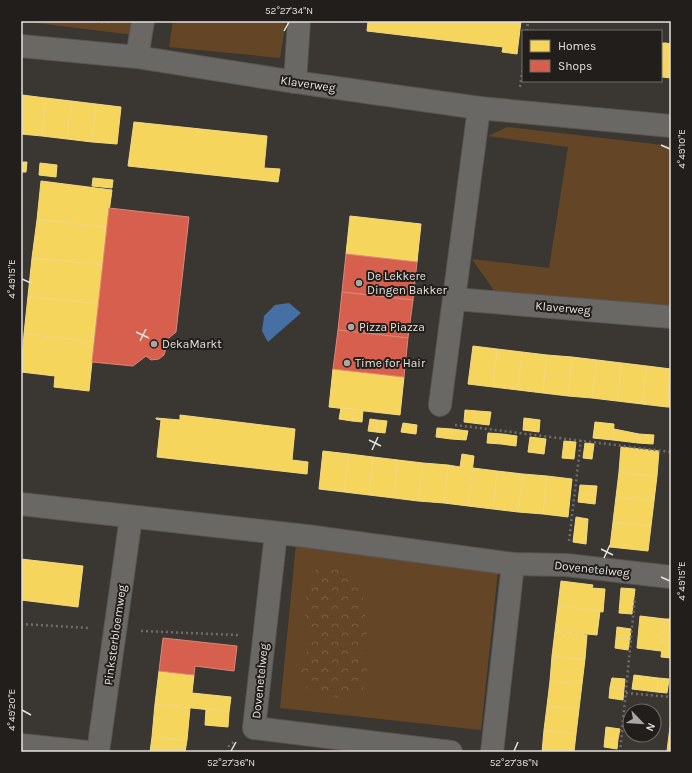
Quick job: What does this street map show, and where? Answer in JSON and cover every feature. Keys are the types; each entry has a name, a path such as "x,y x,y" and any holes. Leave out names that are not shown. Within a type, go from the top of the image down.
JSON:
{"street":[{"path":"137,57 143,21"},
{"path":"294,82 299,21"},
{"name":"Klaverweg","path":"21,46 137,57 294,82 480,108 671,126"},
{"path":"440,405 480,108"},
{"name":"Klaverweg","path":"455,299 671,317"},
{"name":"Dovenetelweg","path":"21,504 276,533 513,564 566,566 671,577"},
{"name":"Pinksterbloemweg","path":"98,752 131,517"},
{"name":"Dovenetelweg","path":"276,533 254,728 451,752"},
{"path":"492,752 513,564"},
{"path":"21,745 87,752"}],"path":[{"path":"440,405 435,422 671,452"},
{"path":"566,566 581,440"},
{"path":"620,752 637,574"},
{"path":"21,624 264,637"},
{"path":"626,693 671,698"}],"green space":[{"path":"21,21 136,21 134,35"},
{"path":"99,21 121,21 116,26 109,28 100,27"},
{"path":"173,21 286,21 280,58 169,47"},
{"path":"507,127 671,146 671,306 495,292 472,259 549,268 568,147 488,136"},
{"path":"296,544 498,571 481,730 280,708"},
{"path":"329,565 346,566 354,584 363,597 367,632 362,653 368,673 363,690 344,701 326,693 308,689 299,680 303,662 311,642 305,618 309,581 316,569"}],"water":[{"path":"289,303 301,313 268,342 262,331 264,316 275,305"}],"building: Homes":[{"path":"368,21 521,21 517,54 502,52 503,47 367,31"},
{"path":"662,43 666,43 662,77"},
{"path":"666,43 671,44 671,78 662,77"},
{"path":"22,95 46,98 42,136 21,134"},
{"path":"46,98 71,101 67,139 42,136"},
{"path":"71,101 96,104 92,142 67,139"},
{"path":"96,104 121,107 117,144 92,142"},
{"path":"134,122 267,136 264,168 280,169 278,182 128,166"},
{"path":"21,162 27,162 26,172 21,172"},
{"path":"40,163 57,165 56,177 39,175"},
{"path":"93,178 113,180 112,188 92,186"},
{"path":"41,181 112,190 107,227 37,220"},
{"path":"350,216 421,224 417,262 346,254"},
{"path":"37,220 107,227 103,265 32,258"},
{"path":"32,258 103,265 99,304 28,296"},
{"path":"28,296 99,304 94,342 24,334"},
{"path":"24,334 94,342 89,391 54,387 55,376 21,372"},
{"path":"473,346 497,349 493,387 468,384"},
{"path":"497,349 522,352 518,390 493,387"},
{"path":"522,352 547,355 543,393 518,390"},
{"path":"547,355 572,357 568,396 543,393"},
{"path":"572,357 597,360 592,398 568,396"},
{"path":"597,360 622,363 617,401 592,398"},
{"path":"622,363 647,366 642,404 617,401"},
{"path":"647,366 671,369 667,407 642,404"},
{"path":"333,369 404,377 400,415 329,407"},
{"path":"671,371 671,407 667,407"},
{"path":"341,408 354,409 352,421 339,419"},
{"path":"354,409 363,410 362,422 352,421"},
{"path":"465,410 491,412 489,425 464,422"},
{"path":"180,415 295,429 292,460 308,462 307,474 157,457 161,420 156,418 180,420"},
{"path":"524,418 540,420 539,432 523,430"},
{"path":"370,419 377,420 376,432 368,431"},
{"path":"377,420 387,421 385,433 376,432"},
{"path":"595,422 614,424 613,440 593,438"},
{"path":"403,423 417,425 416,434 401,432"},
{"path":"437,428 452,429 451,439 436,437"},
{"path":"452,429 468,431 466,440 451,439"},
{"path":"614,429 639,434 638,443 613,440"},
{"path":"488,433 502,434 501,444 487,443"},
{"path":"502,434 517,436 516,446 501,444"},
{"path":"639,434 654,435 653,444 638,443"},
{"path":"530,437 546,439 544,454 528,452"},
{"path":"564,441 576,442 574,459 562,458"},
{"path":"585,443 594,444 592,459 583,458"},
{"path":"621,447 659,451 657,476 619,472"},
{"path":"323,451 349,454 344,492 319,489"},
{"path":"349,454 373,457 369,495 344,492"},
{"path":"462,454 474,456 468,506 444,503 448,465 460,467"},
{"path":"373,457 398,460 394,498 369,495"},
{"path":"398,460 423,463 418,501 394,498"},
{"path":"423,463 448,465 444,503 418,501"},
{"path":"473,468 497,471 493,509 468,506"},
{"path":"497,471 523,474 518,512 493,509"},
{"path":"619,472 657,476 654,501 616,497"},
{"path":"523,474 547,476 543,514 518,512"},
{"path":"547,476 572,479 568,517 543,514"},
{"path":"580,485 597,486 596,495 579,493"},
{"path":"579,493 596,495 595,504 578,502"},
{"path":"616,497 654,501 651,526 613,522"},
{"path":"576,517 588,519 586,544 573,542"},
{"path":"613,522 651,526 648,551 610,547"},
{"path":"21,559 83,566 78,607 21,600"},
{"path":"561,581 593,585 592,588 605,589 603,612 558,606"},
{"path":"621,588 635,589 632,614 619,613"},
{"path":"558,606 600,611 597,635 555,631"},
{"path":"640,616 665,619 661,651 637,648"},
{"path":"665,619 671,619 671,658 661,657"},
{"path":"617,627 631,629 630,639 616,638"},
{"path":"555,631 587,635 585,659 552,656"},
{"path":"616,638 630,639 628,650 615,648"},
{"path":"552,656 585,659 582,684 550,681"},
{"path":"159,671 194,675 192,693 231,697 229,712 155,704"},
{"path":"634,675 658,678 657,692 632,689"},
{"path":"612,678 625,679 624,689 610,687"},
{"path":"658,678 669,679 667,693 657,692"},
{"path":"550,681 582,684 579,709 547,706"},
{"path":"610,687 624,689 623,700 609,698"},
{"path":"155,704 190,708 187,740 152,737"},
{"path":"547,706 579,709 576,734 544,730"},
{"path":"206,709 229,712 228,727 205,725"},
{"path":"606,727 620,729 618,739 605,737"},
{"path":"671,727 671,752 667,751"},
{"path":"544,730 576,734 574,752 542,752"},
{"path":"152,737 187,740 185,752 150,752"},
{"path":"605,737 618,739 617,749 604,747"}],"building: Shops":[{"path":"109,208 189,217 176,332 164,342 166,348 164,355 159,359 151,360 146,356 133,366 92,362"},
{"path":"346,254 417,262 413,300 342,292"},
{"path":"342,292 413,300 408,338 338,330"},
{"path":"338,330 408,338 404,377 333,369"},
{"path":"163,638 237,646 234,671 195,666 194,675 159,671"}],"place":[{"name":"De Lekkere Dingen Bakker","path":"359,283"},
{"name":"Pizza Piazza","path":"351,327"},
{"name":"DekaMarkt","path":"154,344"},
{"name":"Time for Hair","path":"347,363"}]}
